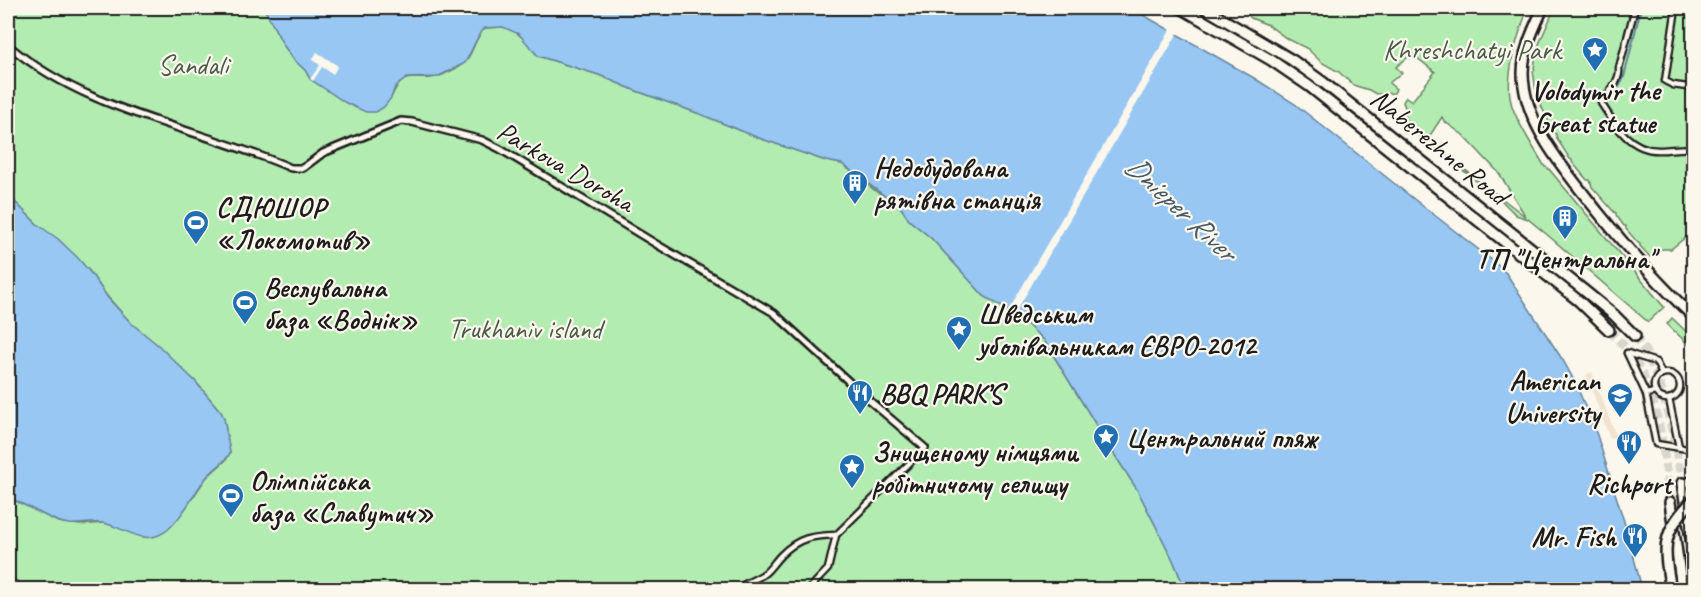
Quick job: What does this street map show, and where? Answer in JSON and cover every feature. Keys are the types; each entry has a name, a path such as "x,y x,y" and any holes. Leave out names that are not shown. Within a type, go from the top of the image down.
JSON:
{"main road":[{"name":"Naberezhne Road","path":"1181,8 1272,60 1309,86 1579,301 1609,330"},
{"name":"Naberezhne Road","path":"1204,8 1283,54 1324,83 1587,292 1635,336"},
{"path":"1543,8 1526,52 1523,74 1525,92 1536,122 1566,171 1610,226 1658,283 1694,317"},
{"path":"1688,483 1693,555"},
{"path":"1671,590 1665,552 1666,541 1674,521 1694,499"},
{"path":"1670,502 1682,590"}],"street":[{"path":"1635,8 1619,68 1620,74 1613,88 1601,102 1627,138 1637,145 1652,150 1694,149"},
{"path":"1676,8 1665,81 1673,85 1694,88"},
{"name":"Parkova Doroha","path":"8,45 24,59 87,94 291,168 303,168 323,153 401,121 482,140 774,313 925,448"},
{"path":"1662,374 1656,362 1627,353 1646,394 1656,444 1694,450"},
{"path":"1662,374 1672,375 1679,384 1678,392 1669,399 1661,398 1655,392 1656,380 1662,374"},
{"path":"1646,394 1655,392"},
{"path":"1669,399 1679,447"},
{"path":"808,590 828,569 836,535 925,448"},
{"path":"737,590 745,583 765,573 792,545 805,538 836,535"}],"shaded area":[{"path":"1592,372 1616,436 1610,439 1586,375"}],"green space":[{"name":"Trukhaniv island","path":"8,8 264,8 284,46 310,79 356,108 391,98 396,88 407,79 433,78 455,69 466,61 485,28 503,27 513,30 524,39 538,56 599,75 759,138 826,161 842,164 902,209 909,220 931,238 984,296 1020,318 1044,340 1138,491 1185,589 27,589 8,577 8,497 58,522 168,528 185,509 206,478 226,460 230,453 221,412 195,381 131,323 106,295 90,272 58,239 44,231 8,195"},
{"name":"Khreshchatyi Park","path":"1242,8 1528,8 1510,71 1510,97 1516,116 1545,167 1664,307 1648,322 1528,219 1516,215 1470,175 1451,163 1438,149 1421,139 1414,127 1405,119 1406,110 1403,102 1406,97 1412,101 1435,72 1412,54 1396,67 1402,73 1389,83 1396,89 1394,93 1376,94 1353,85 1339,72 1321,62 1308,49 1286,38 1268,25 1251,18","holes":["1442,117 1463,135 1499,173 1526,217 1427,140"]},
{"path":"1555,8 1693,8 1693,244 1686,237 1671,249 1660,249 1650,257 1626,229 1616,213 1592,187 1590,180 1587,180 1572,162 1557,139 1539,101 1533,71 1537,48 1552,14 1555,13"},
{"path":"1672,318 1693,338 1693,349 1667,324"}],"water":[{"name":"Dnieper River","path":"264,8 1131,8 1295,104 1506,273 1576,384 1597,435 1627,531 1642,589 1185,589 1138,491 1044,340 1020,318 984,296 931,238 909,220 902,209 842,164 826,161 759,138 599,75 538,56 519,34 503,27 485,28 480,33 465,63 437,77 407,78 395,87 384,107 376,112 366,112 346,103 310,79 284,46"},
{"path":"8,195 37,224 77,257 108,298 131,323 158,345 195,381 224,418 230,453 205,479 173,525 159,535 137,536 102,523 63,523 8,497"}],"pier":[{"path":"1172,27 1179,31 1013,317 1007,313"},
{"path":"317,52 338,66 333,74 322,67 313,81 310,79 320,65 312,60"}],"waterway":[{"path":"1619,87 1624,77 1641,8"}],"tunnel":[{"path":"1609,330 1633,358 1649,392 1659,428 1670,502"},
{"path":"1635,336 1648,356 1660,385 1682,483"}],"place":[{"name":"Volodymir the Great statue","path":"1595,73"},
{"name":"Недобудована рятівна станція","path":"855,206"},
{"name":"ТП \"Центральна\"","path":"1565,241"},
{"name":"СДЮШОР «Локомотив»","path":"196,246"},
{"name":"Веслувальна база «Воднік»","path":"245,326"},
{"name":"Шведським уболівальникам ЄВРО-2012","path":"959,352"},
{"name":"BBQ PARK’S","path":"860,416"},
{"name":"American University","path":"1620,419"},
{"name":"Центральний пляж","path":"1106,460"},
{"name":"Richport","path":"1629,466"},
{"name":"Знищеному німцями робітничому селищу","path":"852,490"},
{"name":"Олімпійська база «Славутич»","path":"231,519"},
{"name":"Mr. Fish","path":"1635,559"}],"park label":[{"name":"Sandali","path":"193,64"}]}
